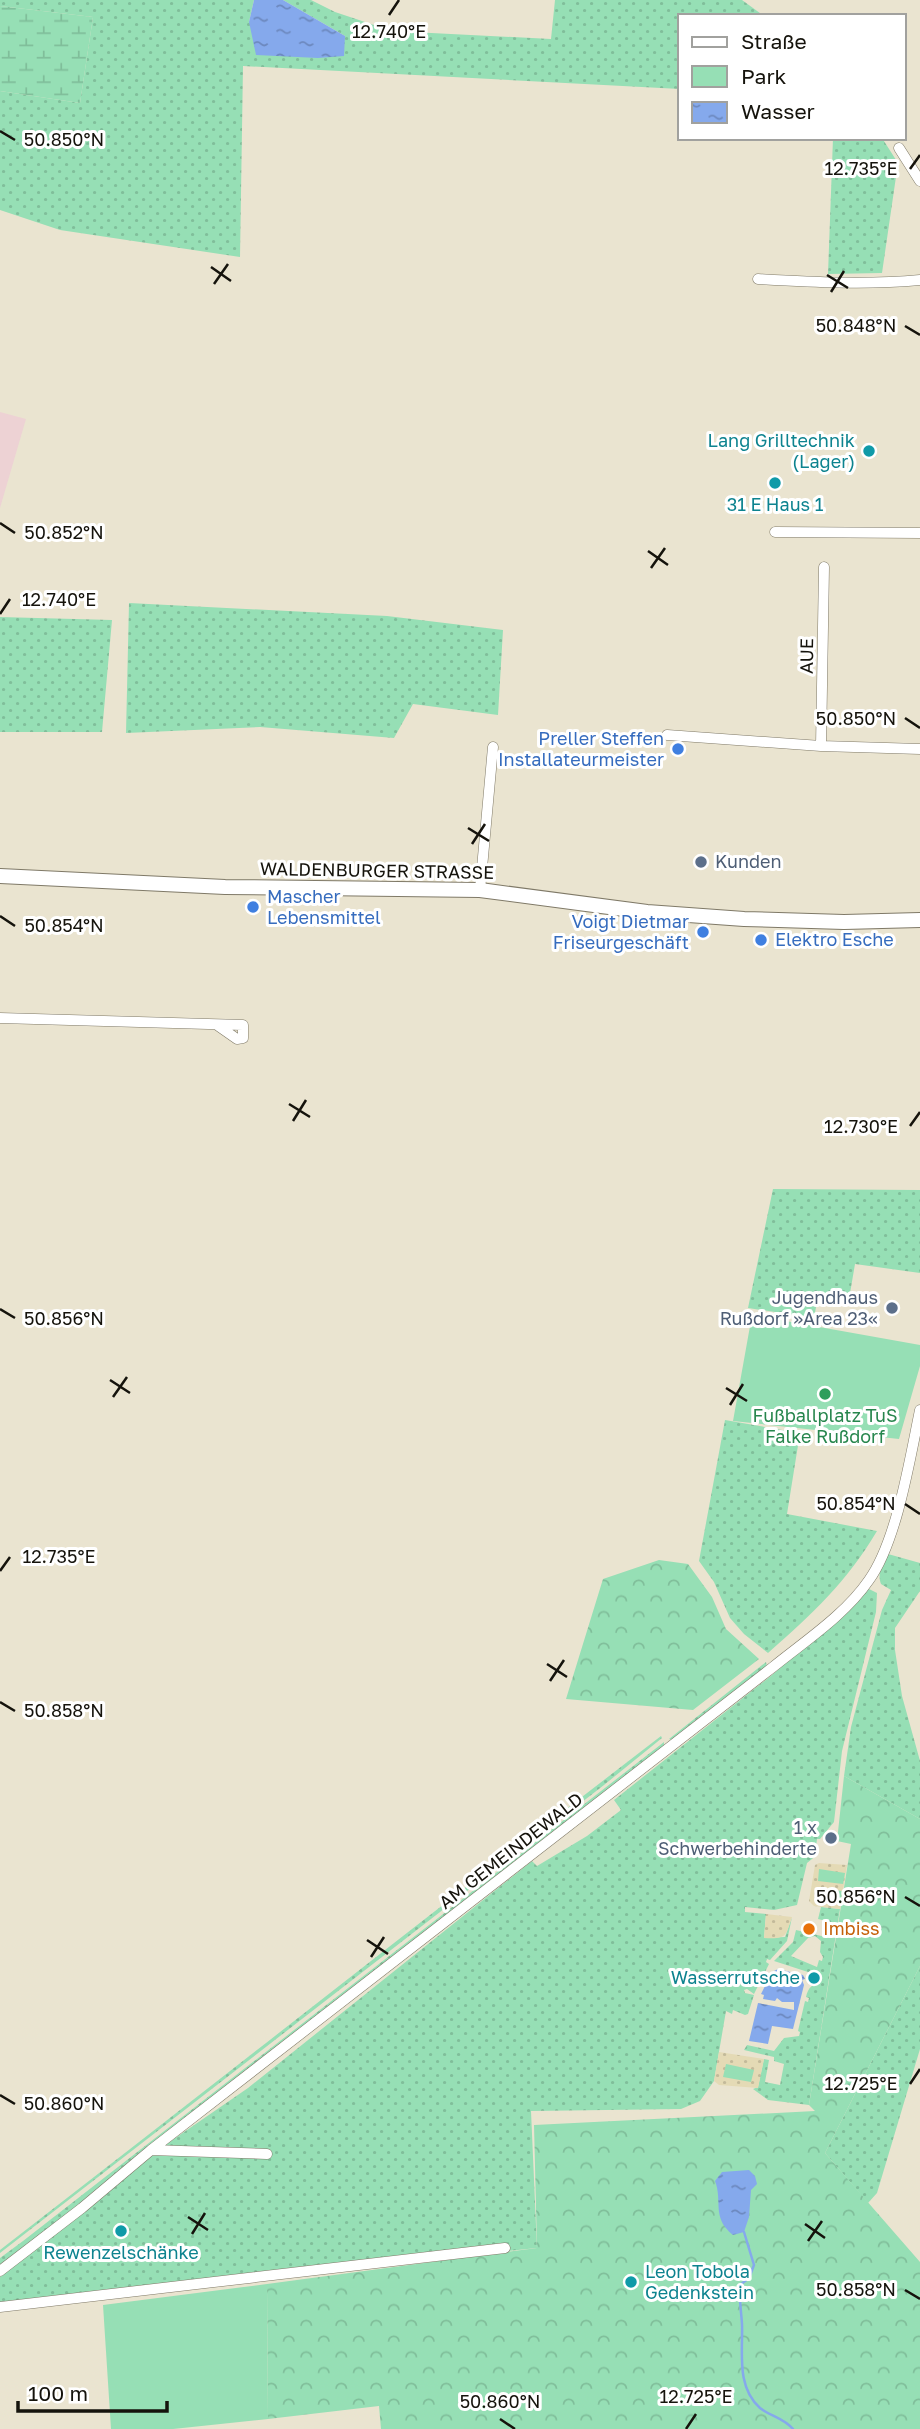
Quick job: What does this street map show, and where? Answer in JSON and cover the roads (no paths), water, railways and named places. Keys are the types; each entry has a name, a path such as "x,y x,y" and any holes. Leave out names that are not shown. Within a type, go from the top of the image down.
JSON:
{"main road":[{"name":"WALDENBURGER STRASSE","path":"0,876 225,887 481,890 647,912 744,919 844,922 920,920"}],"street":[{"path":"899,148 920,181"},
{"path":"758,279 888,283 920,280"},
{"path":"775,532 920,533"},
{"name":"AUE","path":"821,746 824,567"},
{"path":"667,735 821,746 920,749"},
{"path":"481,890 493,747"},
{"path":"0,1018 217,1025"},
{"name":"AM GEMEINDEWALD","path":"0,2271 82,2208 151,2150 773,1667 858,1594 878,1565 895,1517 920,1410"},
{"path":"151,2150 267,2154"},
{"path":"0,2307 505,2248"}],"water":[{"path":"254,0 283,0 345,36 344,56 318,58 256,55 249,22"},
{"path":"778,1969 803,1975 805,1979 802,1980 804,1985 793,2029 772,2026 768,2044 749,2041 758,2003 794,2010 794,2002 782,2002 777,1998 775,2001 763,1999 764,1995 761,1994 772,1972"},
{"path":"749,2170 755,2176 757,2184 751,2190 749,2217 744,2232 733,2235 720,2216 715,2181 722,2172"}],"waterway":[{"path":"744,2232 754,2265 749,2278 740,2285 744,2380 752,2400 793,2429"}],"place":[{"name":"Lang Grilltechnik (Lager)","path":"869,451"},
{"name":"31 E Haus 1","path":"775,483"},
{"name":"Preller Steffen Installateurmeister","path":"678,749"},
{"name":"Kunden","path":"701,862"},
{"name":"Mascher Lebensmittel","path":"253,907"},
{"name":"Voigt Dietmar Friseurgeschäft","path":"703,932"},
{"name":"Elektro Esche","path":"761,940"},
{"name":"Jugendhaus Rußdorf »Area 23«","path":"892,1308"},
{"name":"Fußballplatz TuS Falke Rußdorf","path":"825,1394"},
{"name":"1 x Schwerbehinderte","path":"831,1838"},
{"name":"Imbiss","path":"809,1929"},
{"name":"Wasserrutsche","path":"814,1978"},
{"name":"Rewenzelschänke","path":"121,2231"},
{"name":"Leon Tobola Gedenkstein","path":"631,2282"}]}
